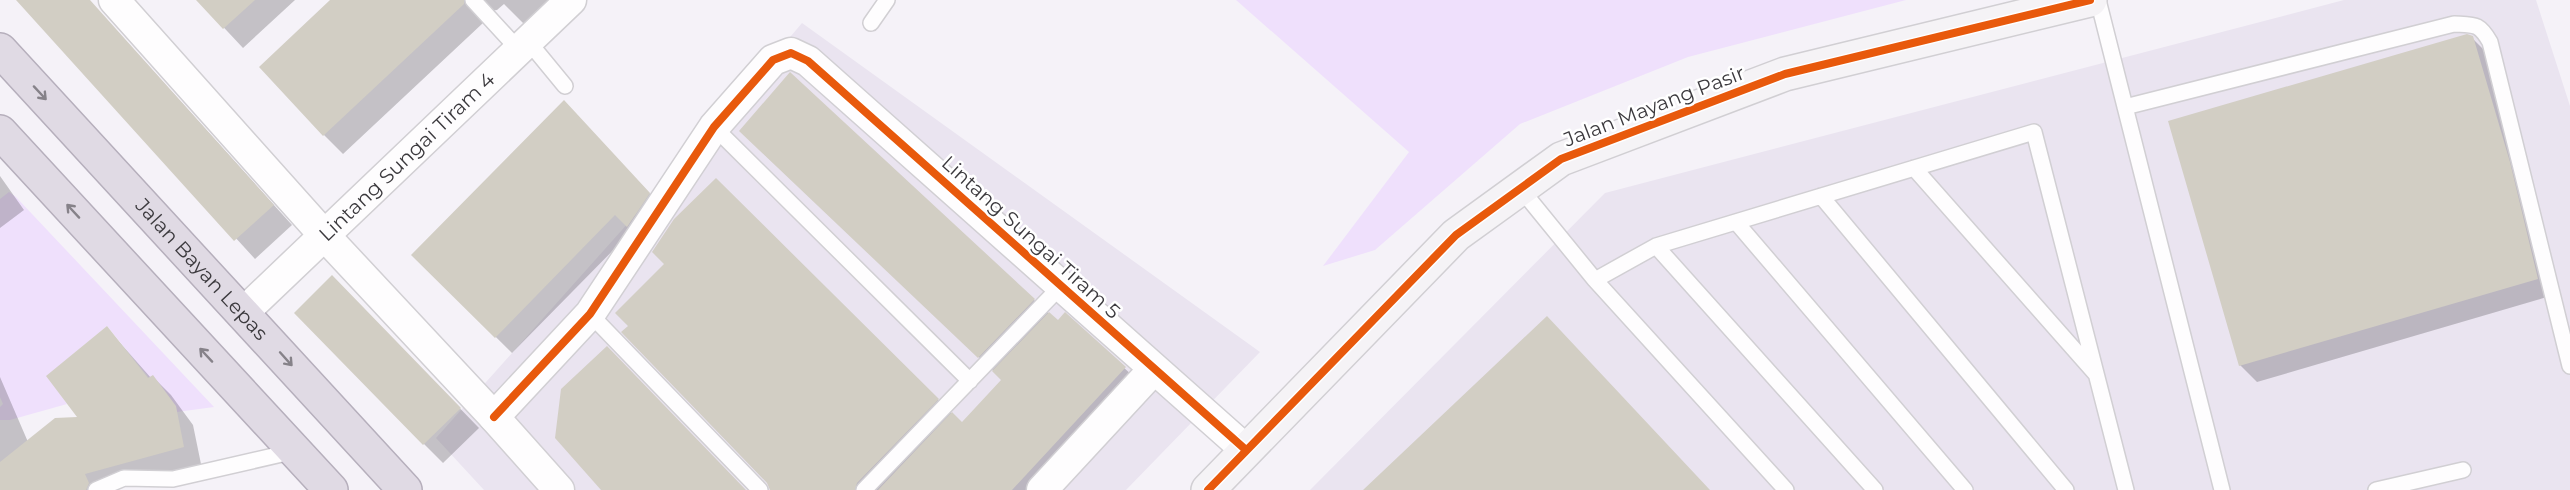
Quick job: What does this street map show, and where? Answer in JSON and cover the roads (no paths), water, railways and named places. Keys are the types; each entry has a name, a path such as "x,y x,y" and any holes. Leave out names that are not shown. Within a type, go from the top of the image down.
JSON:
{"highway":[{"name":"Jalan Bayan Lepas","path":"0,50 244,312 405,490"},
{"path":"0,132 331,490"}],"street":[{"path":"114,0 324,235 559,490"},
{"name":"Lintang Sungai Tiram 4","path":"244,312 571,0"},
{"name":"Jalan Mayang Pasir","path":"1208,490 1456,235 1561,159 1785,74 2090,0"},
{"name":"Lintang Sungai Tiram 5","path":"714,127 772,60 791,53 808,61 1246,450"},
{"path":"494,417 590,314 714,127"},
{"path":"1042,490 1154,369"}],"lane":[{"path":"473,0 565,86"},
{"path":"871,23 887,0"},
{"path":"2098,0 2222,490"},
{"path":"2125,107 2454,24 2473,25 2482,29 2490,42 2570,366"},
{"path":"714,127 970,381"},
{"path":"1595,280 1656,246 2034,132 2126,490"},
{"path":"1914,168 2097,375"},
{"path":"1520,188 1595,280 1786,490"},
{"path":"1821,196 2066,490"},
{"path":"1736,222 1965,490"},
{"path":"1656,246 1875,490"},
{"path":"864,490 1061,286"},
{"path":"590,314 760,490"},
{"path":"96,490 124,478 173,479 295,451"},
{"path":"2376,490 2463,470"}]}
